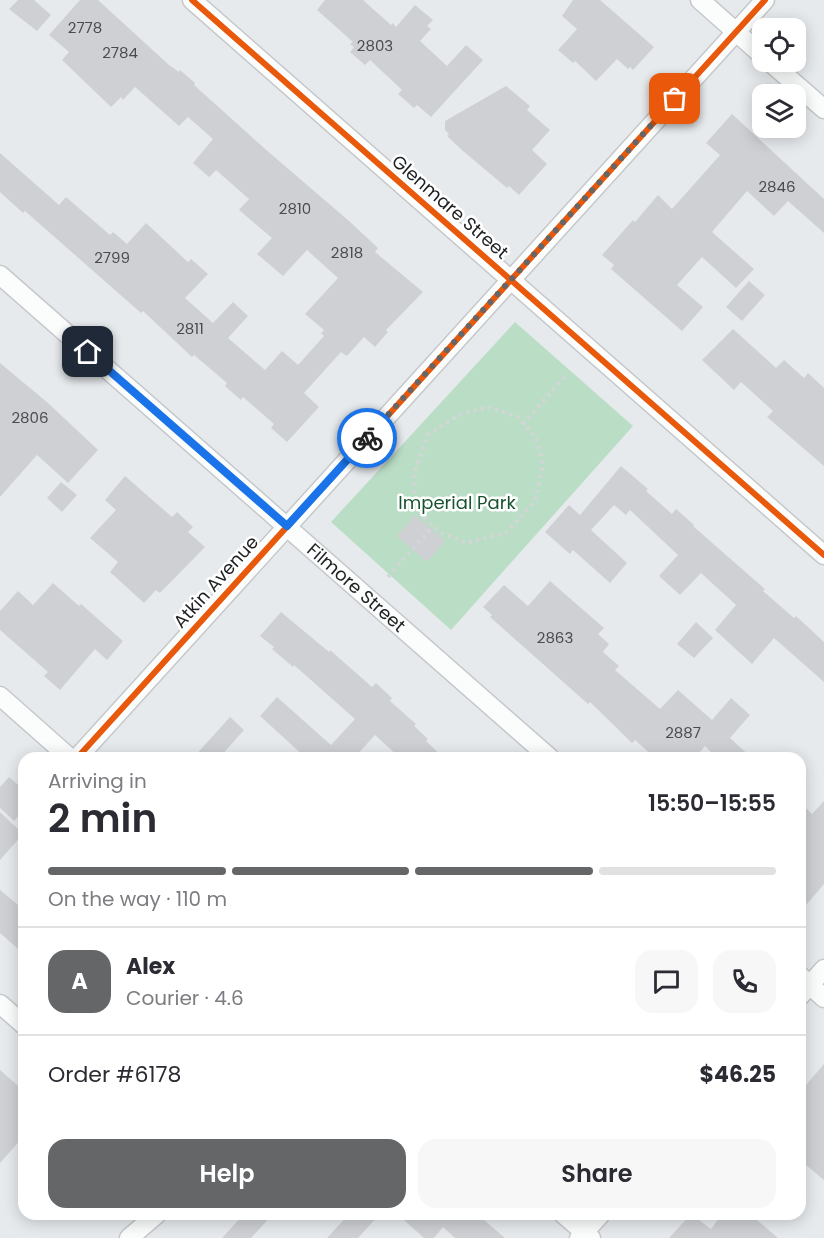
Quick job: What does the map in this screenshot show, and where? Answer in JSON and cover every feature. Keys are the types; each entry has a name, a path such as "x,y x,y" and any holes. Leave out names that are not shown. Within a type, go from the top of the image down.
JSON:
{"street":[{"name":"Glenmare Street","path":"192,0 824,555"},
{"path":"700,0 752,46"},
{"name":"Atkin Avenue","path":"81,752 765,0"},
{"path":"781,72 824,109"},
{"name":"Filmore Street","path":"0,275 543,752"},
{"path":"0,696 63,752"},
{"path":"806,984 824,969"},
{"path":"806,988 824,998"},
{"path":"0,1004 18,1020"},
{"path":"129,1238 150,1220"},
{"path":"569,1220 585,1236 597,1220"}],"path":[{"path":"524,424 567,374"},
{"path":"488,407 518,417 524,424 536,438 543,465 535,501 506,533 466,543 442,533 422,516 414,495 415,471 428,435 459,415 488,407"},
{"path":"388,577 433,525"}],"green space":[{"name":"Imperial Park","path":"515,322 633,426 451,630 331,522"}],"building":[{"path":"18,0 34,0 51,15 37,31 9,9"},
{"path":"80,0 98,0 169,65 179,72 180,70 195,83 194,85 264,148 349,221 378,248 375,252 423,292 386,330 388,332 375,347 364,337 347,356 341,352 304,393 319,407 287,442 271,428 274,424 243,397 241,400 225,386 227,383 194,355 192,357 143,311 141,313 25,211 23,213 0,192 0,153 59,205 66,197 110,235 113,232 127,244 146,223 188,262 191,259 208,274 185,298 213,323 233,302 248,316 228,338 265,370 282,351 298,365 324,336 321,333 324,330 305,314 338,278 307,250 283,276 257,254 272,238 239,210 249,199 216,170 209,177 193,163 213,139 188,117 179,126 135,87 123,100 121,97 111,107 62,60 69,52 49,35"},
{"path":"325,0 363,0 396,27 415,5 433,20 427,26 431,29 420,41 447,66 466,45 483,60 431,117 417,105 414,108 398,94 402,90 370,60 365,65 350,52 354,47 350,44 353,42 317,10"},
{"path":"573,0 600,0 654,47 633,70 630,67 628,69 617,59 596,81 575,61 573,63 558,50 577,29 562,16"},
{"path":"506,86 530,106 527,110 550,130 532,150 547,164 519,195 509,186 507,188 463,151 447,136 449,134 445,130 445,121"},
{"path":"732,114 752,132 752,138 758,138 824,199 824,233 788,201 774,216 747,191 712,232 754,269 736,288 702,257 677,285 703,307 682,331 611,269 614,265 602,255 658,195 672,209 720,155 706,143"},
{"path":"749,281 765,295 742,321 726,307"},
{"path":"733,329 776,368 784,360 804,378 808,373 824,388 824,466 767,417 773,411 741,382 734,390 702,360"},
{"path":"0,363 48,403 98,450 68,483 37,455 0,497"},
{"path":"621,466 672,514 676,509 765,589 763,591 794,618 796,616 824,642 824,682 774,638 752,664 715,630 736,605 701,573 680,595 659,576 678,555 630,510 626,515 614,505 591,530 627,563 610,583 573,550 570,554 545,532 569,505 580,515"},
{"path":"125,476 172,517 177,512 193,527 188,532 205,547 160,593 156,590 144,603 110,572 118,562 90,538 116,510 105,500"},
{"path":"61,482 77,495 62,512 47,498"},
{"path":"415,515 445,541 427,562 397,536"},
{"path":"550,581 604,628 598,634 609,644 603,652 619,666 615,670 660,709 678,690 712,720 731,698 750,715 730,738 745,752 711,752 705,746 700,752 648,752 635,740 632,743 590,702 588,704 490,617 492,615 483,607 504,585 528,606"},
{"path":"53,583 123,641 107,660 95,649 60,690 44,676 48,672 0,630 0,611 18,591 33,605"},
{"path":"281,612 329,652 330,650 372,687 376,683 392,698 390,701 416,724 414,726 438,752 393,752 375,735 359,752 299,752 260,716 277,697 331,745 355,719 294,665 293,667 272,649 274,647 260,636"},
{"path":"696,622 713,638 694,658 677,644"},
{"path":"230,717 244,730 224,752 198,752"},
{"path":"9,777 18,785 18,817 14,821 0,808 0,787"},
{"path":"824,801 824,884 806,905 806,808 812,814"},
{"path":"0,812 18,829 18,840 0,860"},
{"path":"0,890 18,905 18,949 0,933"},
{"path":"824,1064 824,1180 806,1165 806,1085"},
{"path":"0,1070 18,1086 18,1143 0,1163"},
{"path":"238,1220 268,1220 251,1238 222,1238"},
{"path":"344,1220 374,1220 358,1238 327,1238"},
{"path":"404,1220 484,1220 505,1238 455,1238 443,1227 434,1238 424,1238"},
{"path":"686,1220 699,1220 711,1229 718,1220 757,1220 778,1238 669,1238"}],"cycle path":[{"path":"192,0 824,555"},
{"path":"82,752 765,0"}],"way so far":[{"path":"367,438 675,99"}],"route":[{"path":"88,352 287,526 367,438"}]}
